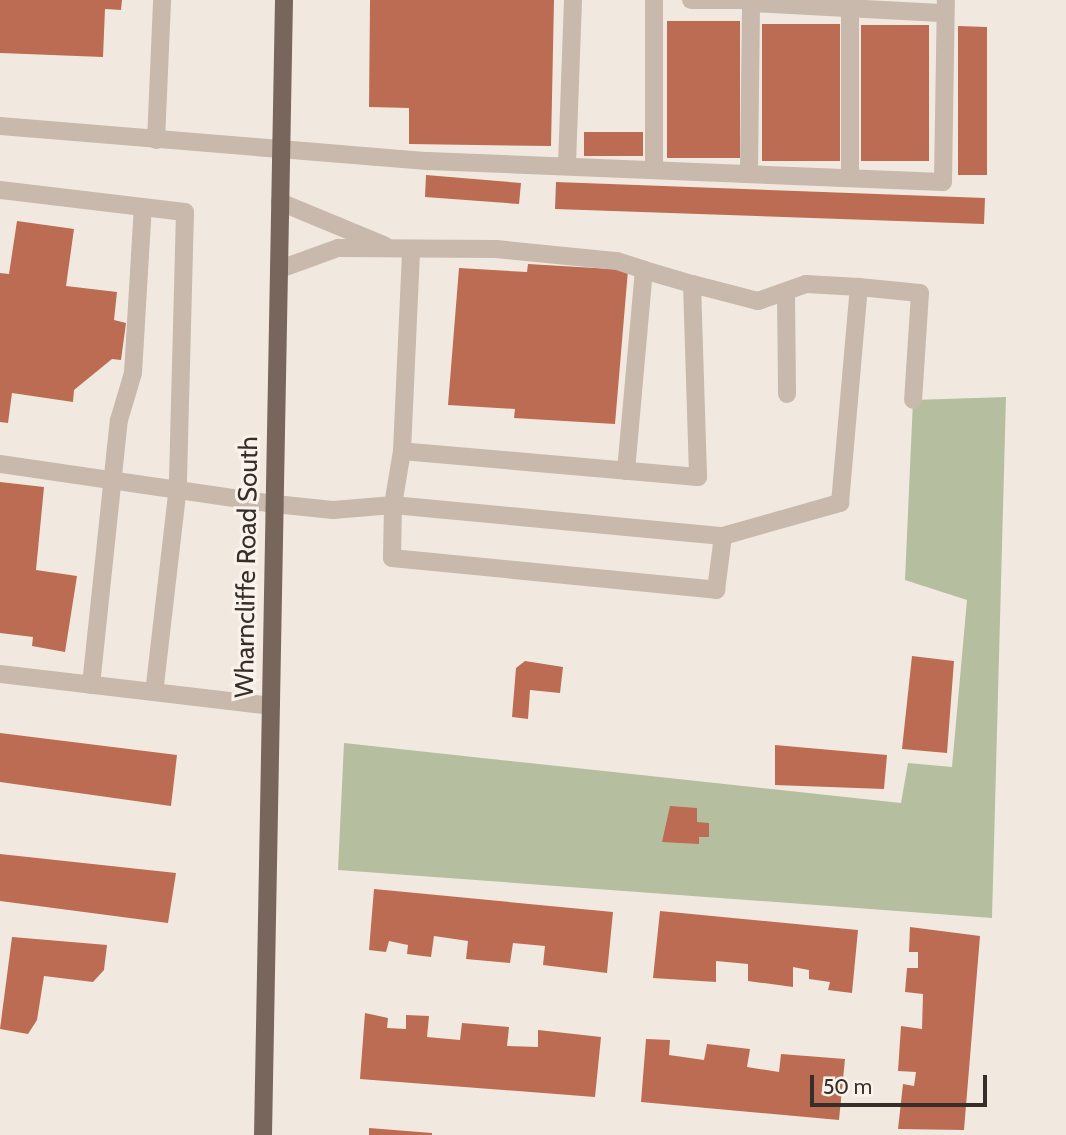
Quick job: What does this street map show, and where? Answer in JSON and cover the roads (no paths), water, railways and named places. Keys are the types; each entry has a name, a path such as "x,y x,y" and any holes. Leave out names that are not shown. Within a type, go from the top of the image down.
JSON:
{"main road":[{"name":"Wharncliffe Road South","path":"262,1135 284,0"}],"lane":[{"path":"156,140 162,0"},
{"path":"566,164 573,0"},
{"path":"654,0 654,168"},
{"path":"0,126 281,150 943,182 946,7 691,0"},
{"path":"749,171 751,1"},
{"path":"850,4 850,176"},
{"path":"0,190 185,212 178,486 154,692"},
{"path":"280,202 411,253"},
{"path":"92,685 119,421 133,373 143,207"},
{"path":"280,269 338,248 411,253 496,249 617,261 758,301 786,294 806,284 920,293 913,400"},
{"path":"411,253 402,451 393,505 392,558 716,590 723,536"},
{"path":"626,471 644,270"},
{"path":"402,451 698,477 692,284"},
{"path":"0,464 178,486 275,504 333,510 393,505 723,536 840,503 859,288"},
{"path":"786,294 788,394"},
{"path":"0,674 271,706"}]}
